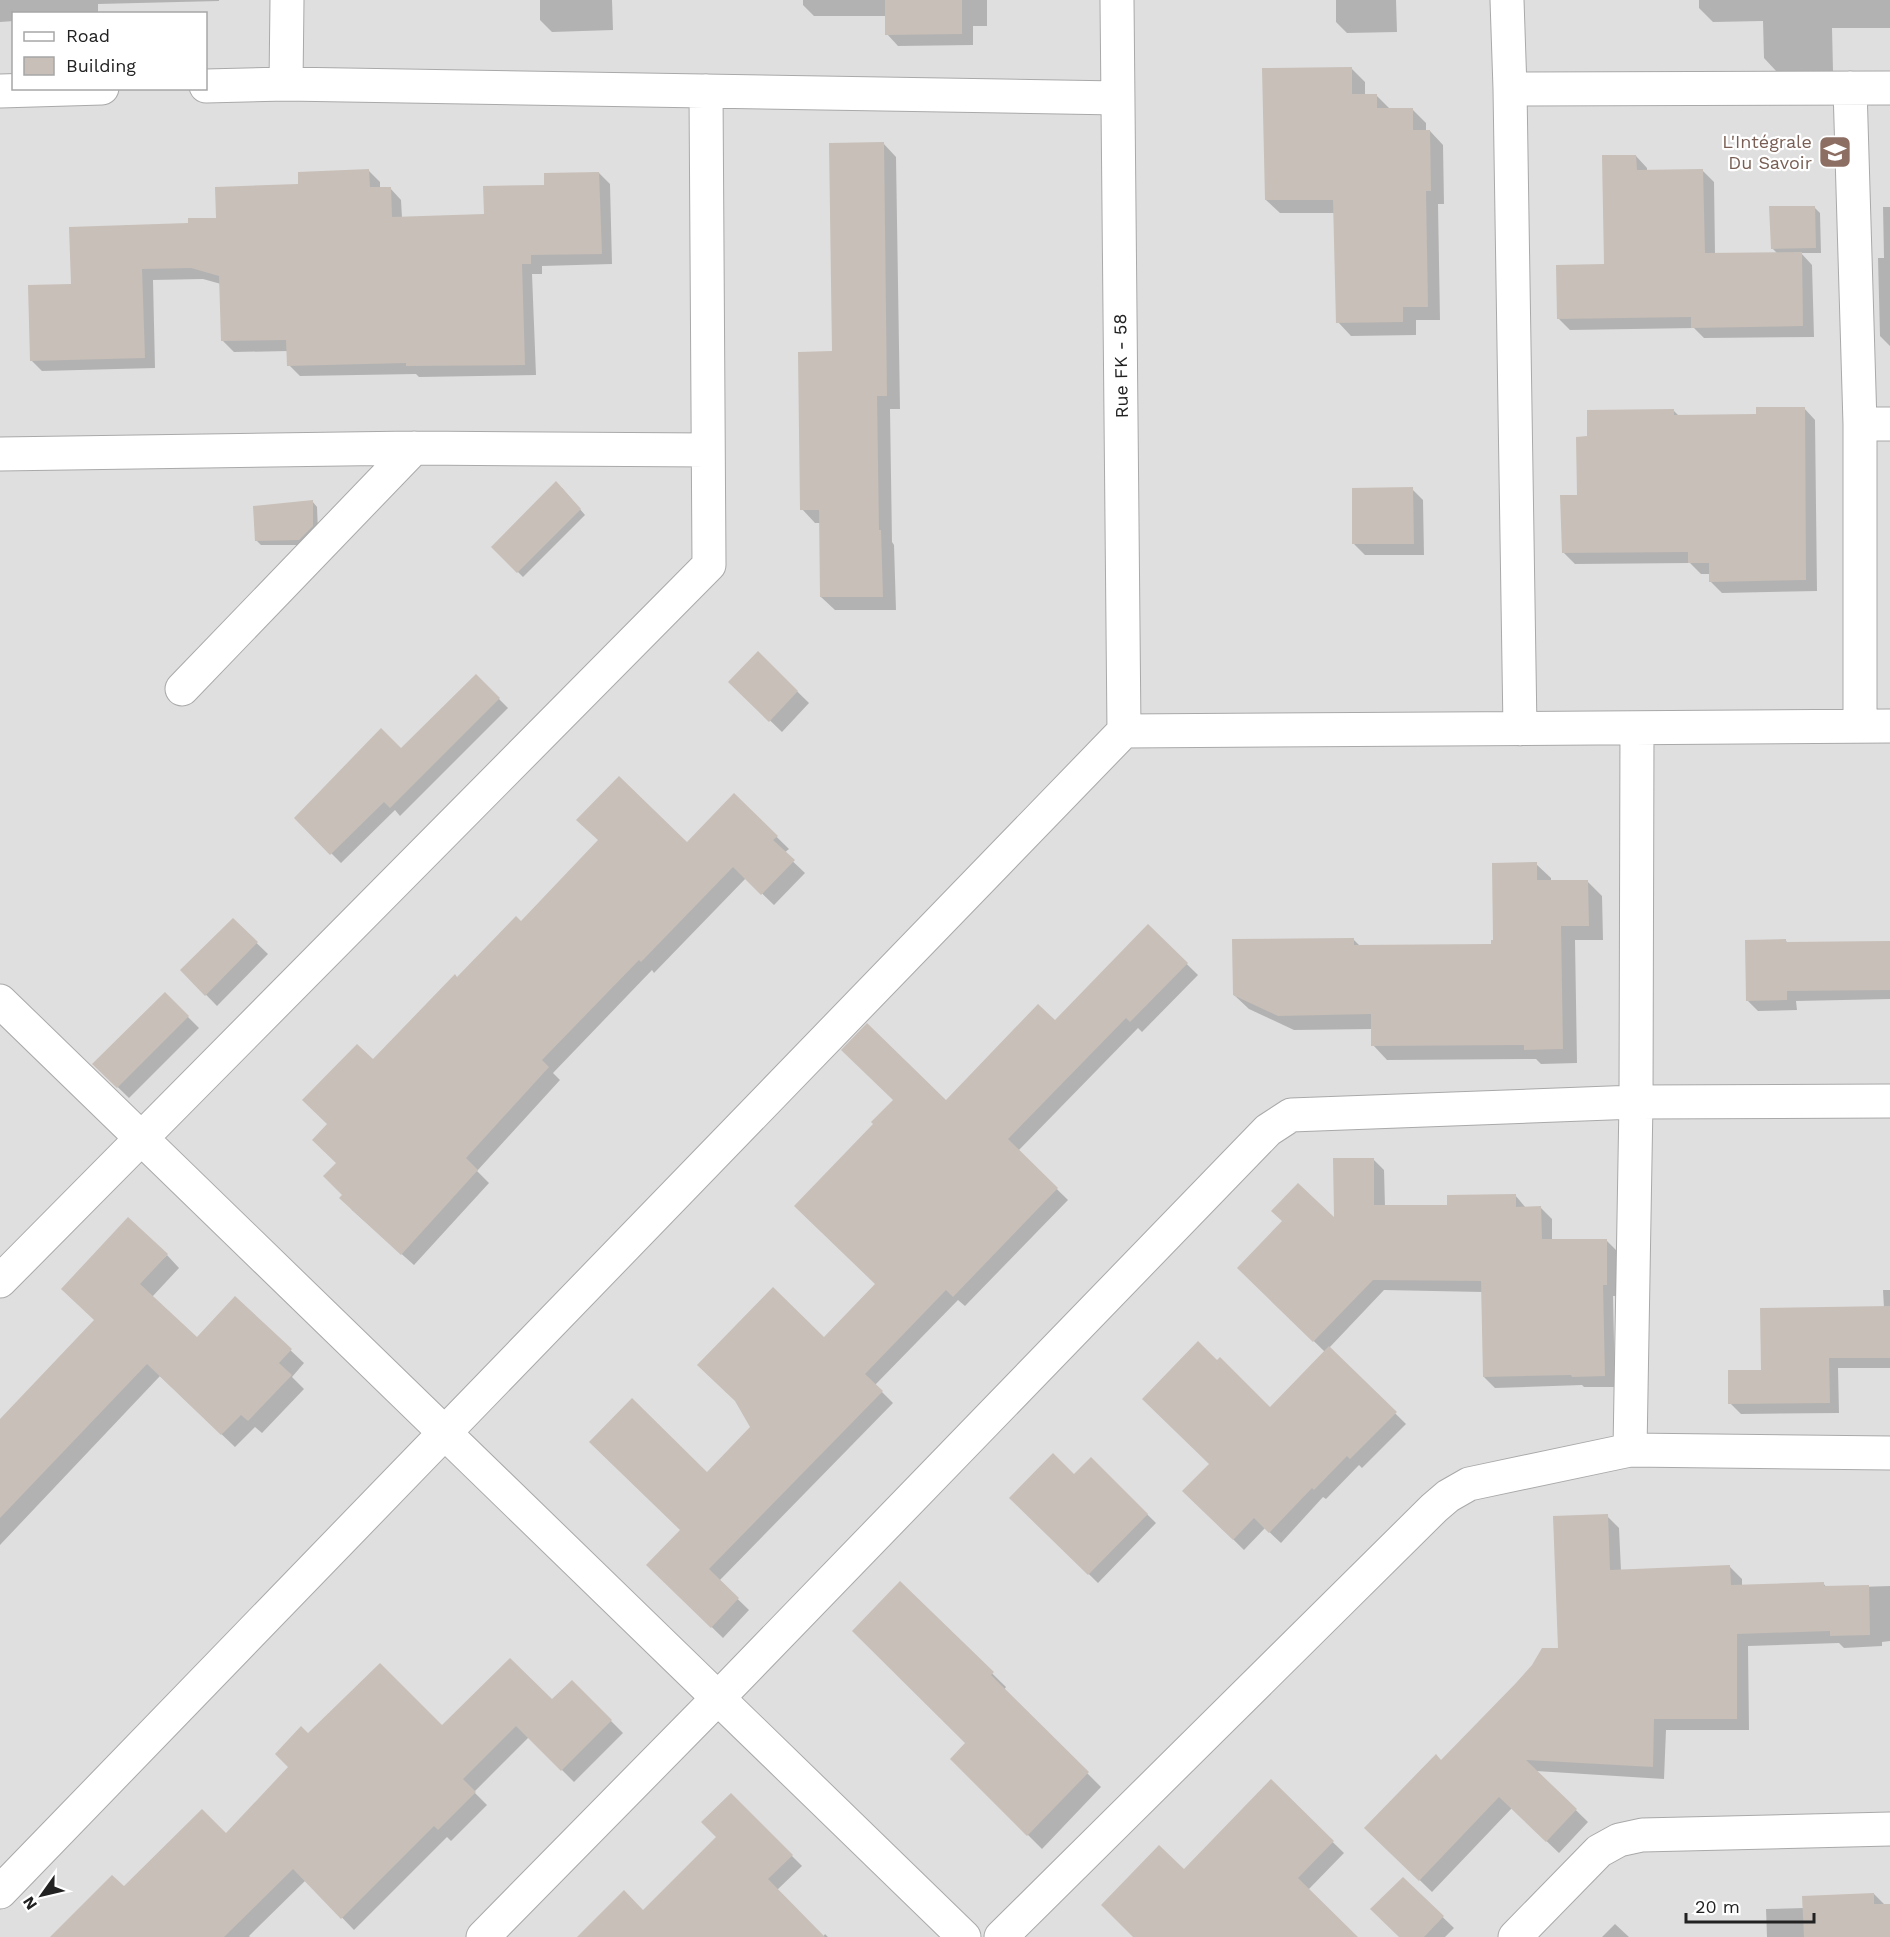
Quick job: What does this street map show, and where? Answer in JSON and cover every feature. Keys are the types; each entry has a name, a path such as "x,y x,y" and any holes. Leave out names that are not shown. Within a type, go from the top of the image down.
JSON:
{"street":[{"path":"286,84 287,0"},
{"name":"Rue FK - 58","path":"1117,0 1124,731"},
{"path":"1507,0 1520,729"},
{"path":"207,86 286,84 1118,98"},
{"path":"0,1892 1124,731 1875,726 1875,424 1850,88"},
{"path":"1510,89 1890,88"},
{"path":"0,91 34,90"},
{"path":"0,1281 709,565 706,91"},
{"path":"0,454 414,448 708,450"},
{"path":"182,689 414,448"},
{"path":"1630,1450 1636,1102 1637,728"},
{"path":"0,1000 964,1937"},
{"path":"483,1937 1260,1139 1283,1119 1291,1115 1636,1102 1890,1101"},
{"path":"1001,1937 1425,1517 1448,1496 1469,1484 1630,1450 1890,1453"},
{"path":"1515,1937 1599,1851 1618,1840 1642,1835 1890,1829"}],"shaded area":[{"path":"0,0 1890,0 1890,1937 0,1937"}],"building":[{"path":"885,0 962,0 962,34 885,35"},
{"path":"1352,67 1352,94 1377,94 1377,108 1413,108 1413,130 1430,130 1431,191 1426,191 1428,307 1403,307 1403,322 1336,323 1333,200 1265,200 1262,68"},
{"path":"884,142 887,396 877,396 879,530 881,530 883,597 820,597 819,510 800,510 798,352 832,351 829,143"},
{"path":"1602,155 1636,155 1637,170 1703,169 1705,253 1802,252 1803,326 1691,328 1691,317 1557,319 1556,265 1604,264"},
{"path":"369,169 370,187 391,187 392,217 484,214 483,186 544,185 544,173 599,172 602,254 531,255 531,264 522,264 525,365 406,366 406,363 287,366 286,340 221,341 219,276 191,268 142,269 145,358 30,361 28,285 71,284 69,227 188,223 188,218 216,218 215,187 298,184 298,172"},
{"path":"1769,206 1815,206 1816,248 1771,249"},
{"path":"1756,407 1805,407 1806,580 1709,582 1709,563 1688,563 1688,552 1562,553 1560,495 1577,495 1576,437 1587,436 1587,410 1674,409 1674,415 1756,414"},
{"path":"556,481 581,509 517,573 491,547"},
{"path":"1413,487 1414,544 1352,544 1352,488"},
{"path":"313,500 313,526 299,540 255,541 253,506"},
{"path":"758,651 798,691 769,722 728,682"},
{"path":"476,674 500,698 390,808 384,802 330,855 294,818 381,728 401,748"},
{"path":"619,776 687,842 734,793 778,836 773,840 795,860 761,895 733,867 641,962 639,960 542,1060 549,1067 466,1158 478,1170 401,1255 339,1198 342,1195 323,1176 336,1163 312,1140 327,1124 302,1100 357,1044 373,1059 455,974 457,977 516,916 521,921 598,840 576,820"},
{"path":"1537,862 1537,880 1588,880 1589,926 1561,926 1563,1049 1524,1050 1524,1045 1371,1046 1371,1014 1278,1016 1233,995 1232,939 1354,938 1354,945 1491,944 1493,940 1492,863"},
{"path":"233,918 258,942 205,996 180,970"},
{"path":"1148,924 1188,963 1130,1022 1126,1018 1008,1139 1058,1188 953,1297 946,1290 865,1374 883,1391 709,1569 739,1598 711,1628 646,1565 680,1530 589,1442 632,1398 707,1472 750,1427 735,1401 697,1365 773,1287 824,1337 875,1284 794,1206 893,1100 841,1050 867,1023 946,1100 1038,1004 1055,1020"},
{"path":"1786,939 1786,942 1890,941 1890,990 1787,991 1787,1000 1746,1001 1745,940"},
{"path":"165,992 189,1016 117,1088 92,1064"},
{"path":"1333,1158 1374,1158 1374,1205 1447,1205 1447,1195 1516,1194 1516,1207 1541,1206 1542,1239 1607,1239 1607,1285 1603,1285 1605,1376 1483,1377 1481,1281 1373,1280 1313,1342 1237,1268 1282,1221 1271,1211 1298,1183 1334,1217"},
{"path":"128,1217 168,1254 140,1284 197,1337 235,1296 292,1349 279,1363 292,1375 248,1421 241,1415 221,1435 147,1364 0,1518 0,1419 94,1320 61,1289"},
{"path":"1890,1306 1890,1358 1829,1358 1830,1403 1728,1404 1728,1370 1761,1370 1760,1308"},
{"path":"1198,1341 1217,1360 1220,1357 1270,1407 1329,1346 1397,1412 1350,1459 1347,1456 1314,1490 1312,1488 1269,1533 1254,1518 1233,1540 1182,1491 1209,1464 1142,1399"},
{"path":"1053,1453 1074,1474 1091,1457 1148,1514 1088,1575 1009,1498"},
{"path":"1608,1514 1610,1570 1730,1565 1731,1585 1824,1582 1824,1586 1869,1585 1870,1635 1830,1636 1830,1631 1737,1634 1737,1719 1654,1719 1653,1767 1526,1760 1577,1809 1546,1842 1499,1797 1419,1881 1364,1828 1436,1754 1441,1760 1516,1683 1532,1665 1542,1648 1558,1648 1553,1516"},
{"path":"900,1581 994,1672 991,1675 1089,1772 1027,1836 950,1759 965,1743 852,1631"},
{"path":"510,1658 552,1699 572,1680 612,1720 561,1771 516,1726 463,1779 476,1792 438,1830 434,1826 341,1919 293,1869 224,1937 50,1937 112,1875 124,1886 202,1809 226,1833 288,1767 275,1754 301,1726 308,1733 380,1663 442,1725"},
{"path":"1271,1779 1334,1841 1298,1878 1358,1937 1133,1937 1101,1905 1159,1845 1184,1869"},
{"path":"731,1793 793,1855 768,1879 825,1937 577,1937 624,1890 643,1910 716,1837 701,1822"},
{"path":"1403,1877 1444,1916 1424,1937 1399,1937 1370,1909"},
{"path":"1874,1893 1874,1904 1890,1904 1890,1937 1804,1937 1802,1896"}],"place":[{"name":"L'Intégrale Du Savoir","path":"1835,152"}]}
